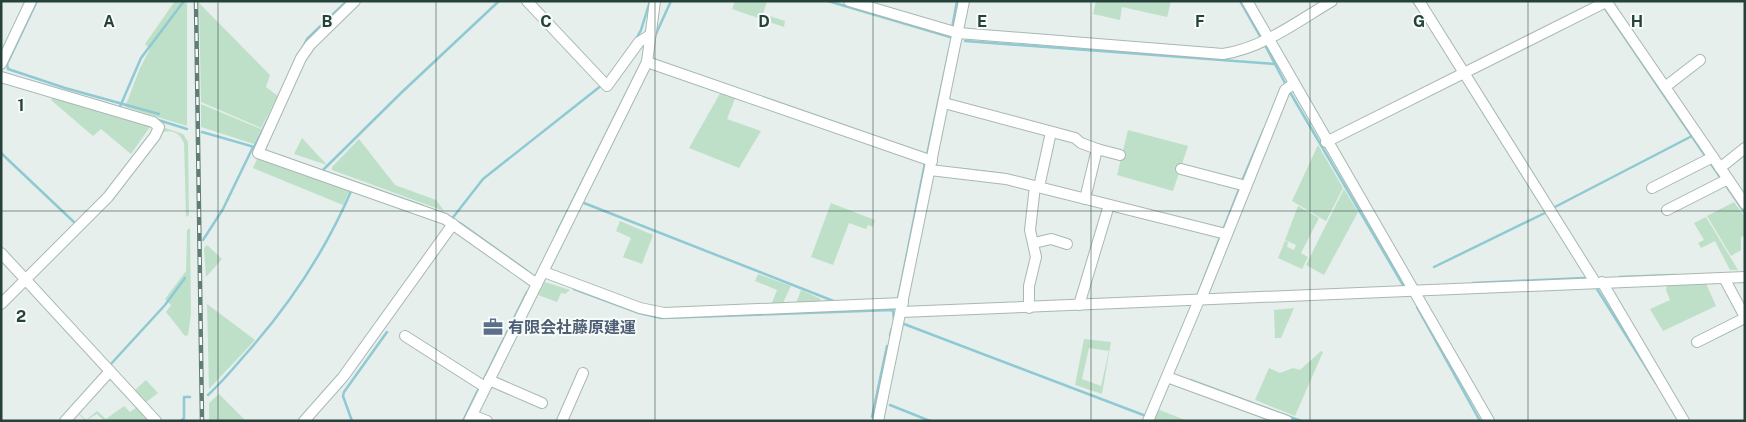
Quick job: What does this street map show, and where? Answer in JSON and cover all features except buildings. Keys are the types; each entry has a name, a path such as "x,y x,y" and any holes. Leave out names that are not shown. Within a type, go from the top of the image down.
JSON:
{"street":[{"path":"2,63 31,1"},
{"path":"355,1 310,44 301,58 258,153 428,212 453,224 538,278 640,308 664,313 1200,299 1745,277"},
{"path":"527,1 607,86 612,82 639,42 650,35"},
{"path":"487,421 470,418 647,62 655,1"},
{"path":"849,1 958,34 1223,54 1241,52 1332,1"},
{"path":"878,421 902,308 929,162 944,103 964,1"},
{"path":"1246,1 1326,142 1415,291 1488,421"},
{"path":"1419,1 1462,73 1598,282 1684,421"},
{"path":"1326,142 1604,3 1665,87 1745,204"},
{"path":"1665,87 1700,60"},
{"path":"647,62 929,162 1086,196 1109,205 1224,234"},
{"path":"1,304 108,197 155,136 159,126 152,122 2,77"},
{"path":"1148,421 1285,90 1293,84"},
{"path":"944,103 1075,138 1081,143 1120,155"},
{"path":"1029,304 1030,279 1036,262 1030,222 1050,132"},
{"path":"1720,168 1745,148"},
{"path":"1086,196 1097,149"},
{"path":"1652,188 1713,157"},
{"path":"1181,169 1246,186"},
{"path":"1667,210 1728,179"},
{"path":"1080,302 1109,205"},
{"path":"304,421 343,377 453,224"},
{"path":"1034,243 1051,239 1068,244"},
{"path":"1,253 156,421"},
{"path":"1697,342 1745,318 1724,278"},
{"path":"405,336 487,383 542,403"},
{"path":"65,421 110,371"},
{"path":"562,421 583,373"},
{"path":"1168,374 1287,421"}],"green space":[{"path":"175,1 187,1 187,126 125,107 140,68 150,49 145,44"},
{"path":"735,1 767,1 763,14 785,21 784,27 732,9"},
{"path":"1096,1 1171,1 1167,17 1122,7 1120,20 1093,14"},
{"path":"199,3 270,75 266,87 278,96 261,128 201,102"},
{"path":"722,90 736,96 727,119 761,131 739,168 689,148"},
{"path":"53,97 152,124 131,154 101,129 93,136 51,100"},
{"path":"201,104 261,129 254,144 201,127"},
{"path":"162,127 183,134 188,142 189,215 186,217 184,143 180,136 174,132 159,133"},
{"path":"1128,130 1188,146 1173,191 1117,175"},
{"path":"302,138 327,165 294,154"},
{"path":"359,139 395,185 436,200 444,211 332,170 332,167"},
{"path":"1318,145 1343,188 1326,221 1292,201"},
{"path":"258,157 350,190 343,205 253,168"},
{"path":"1344,189 1358,212 1324,275 1306,265"},
{"path":"1734,202 1745,217 1745,235 1741,237 1741,250 1731,256 1707,216"},
{"path":"831,203 875,220 873,227 868,225 866,229 849,223 833,265 811,257"},
{"path":"1298,206 1319,218 1301,253 1308,257 1302,269 1278,258 1285,241 1288,242 1287,247 1294,250 1296,245 1285,240"},
{"path":"1706,217 1738,270 1730,270 1715,241 1701,248 1698,243 1704,240 1694,223"},
{"path":"620,221 653,235 642,264 623,257 631,238 616,231"},
{"path":"190,228 191,314 188,335 185,336 166,312 171,305 165,299 186,271 187,230"},
{"path":"207,245 222,259 206,277 204,248"},
{"path":"758,274 791,286 782,305 771,305 777,290 755,281"},
{"path":"1705,281 1716,306 1663,331 1650,309 1670,300 1666,290 1667,283"},
{"path":"545,282 570,290 565,294 561,293 557,302 538,295"},
{"path":"801,290 821,299 818,305 795,306"},
{"path":"207,304 255,340 209,389"},
{"path":"1294,308 1281,338 1275,338 1274,310"},
{"path":"1084,339 1111,342 1102,394 1075,385","holes":["1089,348 1109,351 1101,386 1082,379"]},
{"path":"1321,351 1323,352 1295,416 1255,400 1269,368 1280,373 1293,368 1300,370"},
{"path":"146,380 158,393 145,403 134,391"},
{"path":"219,394 246,421 209,421 209,403"},
{"path":"124,406 130,412 139,406 149,417 145,421 104,421 97,414 85,421 78,413 73,421 77,411 86,420 97,411 106,419"},
{"path":"1157,409 1188,421 1152,421"}],"waterway":[{"path":"7,64 37,1"},
{"path":"119,109 141,58 184,1"},
{"path":"303,47 307,39 347,1"},
{"path":"323,170 401,93 499,1"},
{"path":"636,39 641,30 650,1"},
{"path":"655,36 671,1"},
{"path":"828,1 950,37"},
{"path":"952,28 957,1"},
{"path":"1240,1 1261,38"},
{"path":"1413,1 1418,8"},
{"path":"1604,7 1706,157"},
{"path":"965,41 1274,64"},
{"path":"1265,45 1285,83"},
{"path":"927,155 949,51"},
{"path":"557,232 643,60"},
{"path":"7,64 8,69 65,88 159,114"},
{"path":"451,220 483,179 602,85"},
{"path":"1291,94 1403,285"},
{"path":"254,147 271,113"},
{"path":"155,119 187,129"},
{"path":"1242,181 1264,129"},
{"path":"202,132 258,148"},
{"path":"1551,209 1692,136"},
{"path":"203,240 223,209 253,147"},
{"path":"1,153 76,224"},
{"path":"280,156 423,206"},
{"path":"1709,161 1722,180"},
{"path":"898,299 925,163"},
{"path":"961,169 1002,174"},
{"path":"1725,184 1745,213"},
{"path":"1223,230 1240,187"},
{"path":"208,395 260,337 305,277 342,212 352,189"},
{"path":"584,203 836,302"},
{"path":"1434,267 1547,212"},
{"path":"460,223 527,271"},
{"path":"1197,297 1221,235"},
{"path":"1620,277 1674,275"},
{"path":"110,365 165,305 185,278"},
{"path":"1473,283 1584,278"},
{"path":"574,289 639,313 661,318 893,310 894,320"},
{"path":"1597,289 1656,383"},
{"path":"483,381 527,292"},
{"path":"1417,307 1480,421"},
{"path":"904,324 1146,416"},
{"path":"890,335 892,328"},
{"path":"352,421 343,396 344,392 387,332"},
{"path":"872,417 887,346"},
{"path":"1190,380 1301,421"},
{"path":"463,421 480,386"},
{"path":"181,421 184,418 184,397 190,397"},
{"path":"890,405 930,421"}],"railway":[{"path":"196,1 202,421"}],"place":[{"name":"有限会社藤原建運","path":"493,327"}]}
